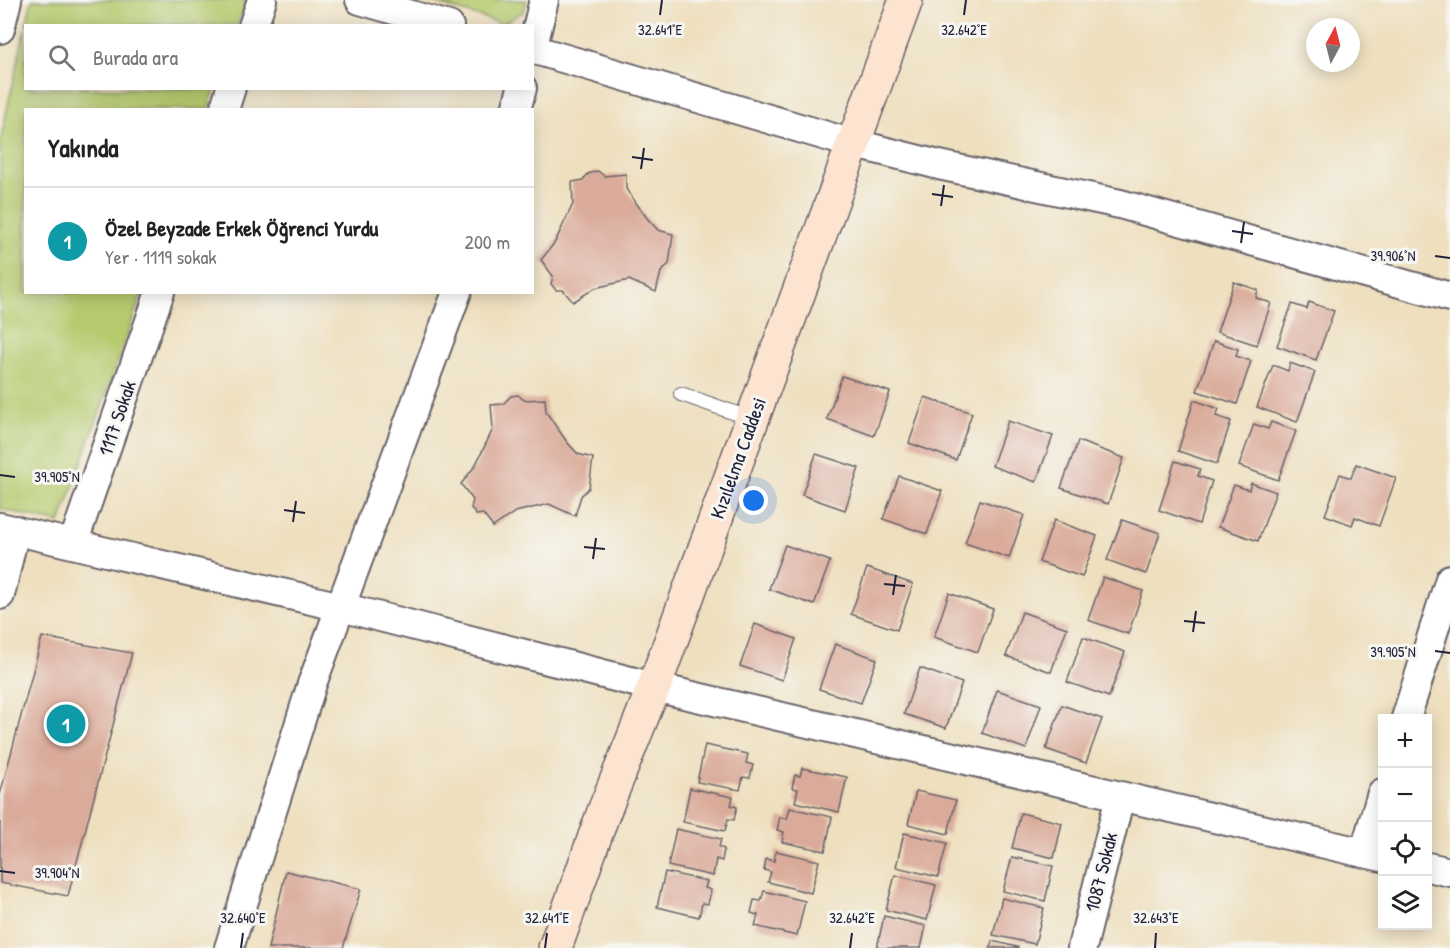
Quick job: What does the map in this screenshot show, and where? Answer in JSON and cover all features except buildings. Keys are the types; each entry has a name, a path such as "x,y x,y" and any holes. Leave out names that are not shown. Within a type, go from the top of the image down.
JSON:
{"street":[{"path":"0,29 7,0"},
{"path":"254,24 262,0"},
{"path":"360,0 442,24"},
{"path":"534,45 544,0"},
{"name":"Kızılelma Caddesi","path":"555,948 603,814 654,687 906,0"},
{"path":"534,49 854,143 939,165 1120,204 1450,297"},
{"path":"225,108 230,90"},
{"path":"517,108 521,90"},
{"name":"1117 Sokak","path":"73,544 159,294"},
{"path":"229,948 312,684 456,294"},
{"path":"0,595 8,529 341,607 654,687 1373,856 1378,822"},
{"path":"1407,714 1450,579"},
{"name":"1087 Sokak","path":"1082,948 1120,797"},
{"path":"1432,868 1450,872"}],"lane":[{"path":"681,393 753,419"}],"green space":[{"path":"32,0 247,0 237,24 26,24"},
{"path":"426,0 527,0 524,11 503,24"},
{"path":"24,33 24,90 215,90 208,108 24,108 24,294 142,294 60,523 0,509 0,142"}],"place":[{"name":"Özel Beyzade Erkek Öğrenci Yurdu","path":"66,724"}]}
